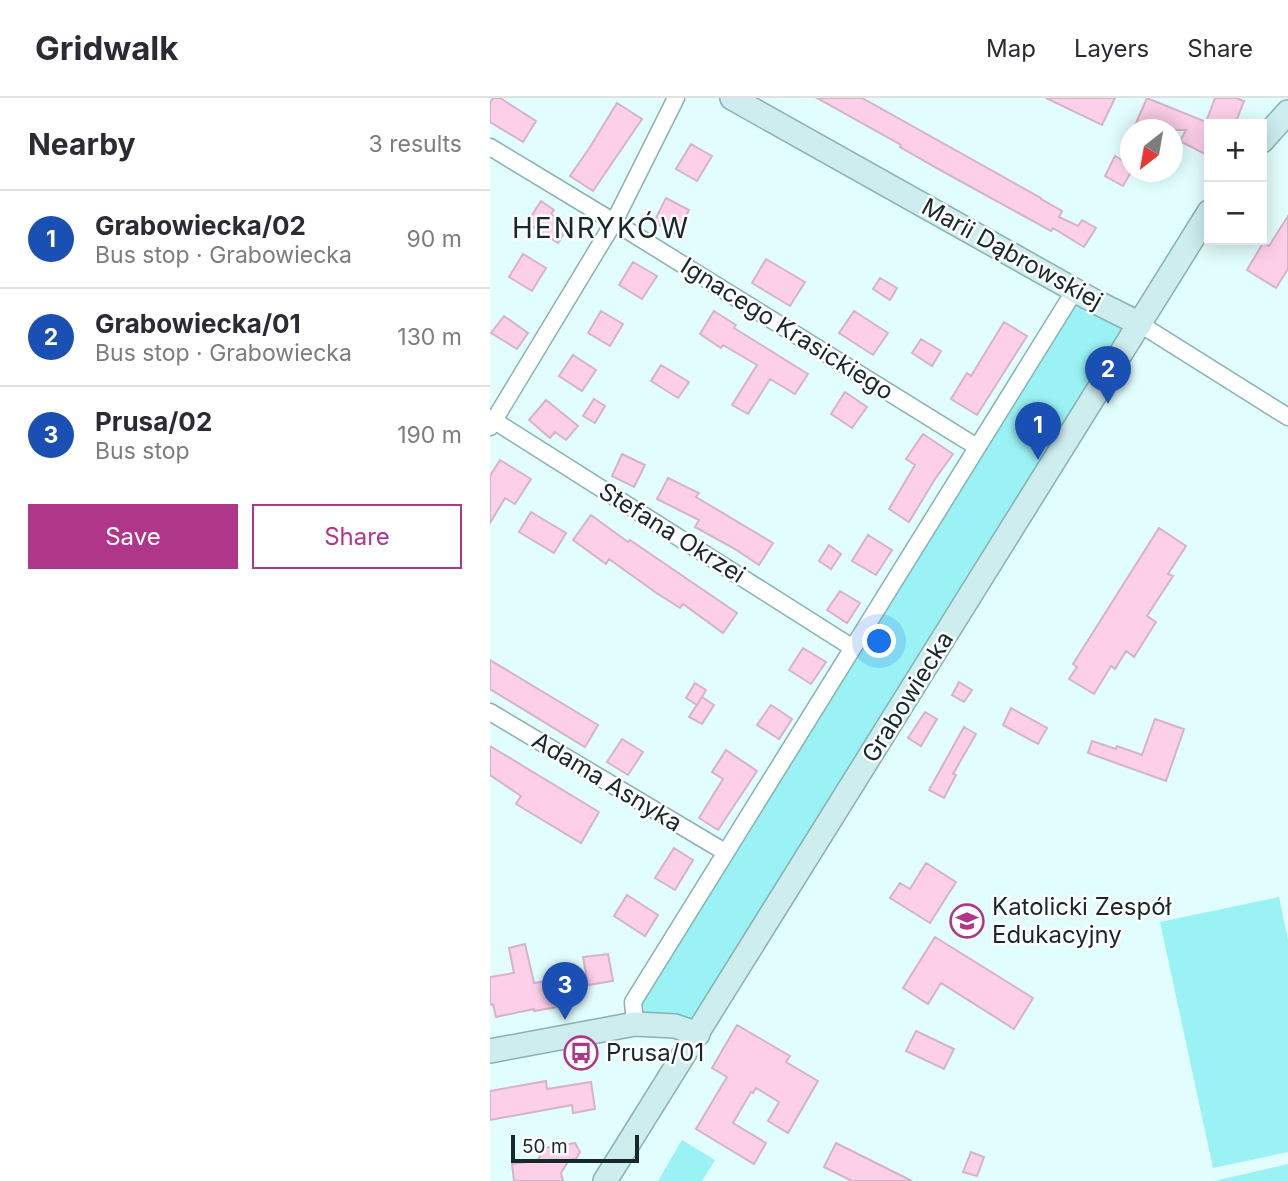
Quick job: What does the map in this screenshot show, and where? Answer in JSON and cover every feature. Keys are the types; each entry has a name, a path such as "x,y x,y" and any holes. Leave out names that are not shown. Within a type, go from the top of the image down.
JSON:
{"street":[{"path":"492,422 614,222 676,98"},
{"name":"Marii Dąbrowskiej","path":"732,98 1140,324 1288,417"},
{"path":"1267,135 1288,112"},
{"name":"Ignacego Krasickiego","path":"490,147 976,447"},
{"name":"Grabowiecka","path":"605,1181 1204,220"},
{"path":"635,1024 633,1002 1075,290"},
{"name":"Stefana Okrzei","path":"492,422 853,648"},
{"name":"Adama Asnyka","path":"490,712 725,852"},
{"path":"490,1051 635,1024 675,1026 698,1034"}],"shaded area":[{"path":"1075,290 1140,324 698,1034 635,1024 633,1002"},
{"path":"1279,897 1288,940 1288,1152 1213,1168 1160,922"},
{"path":"682,1140 715,1160 702,1181 658,1181"},
{"path":"1288,1164 1288,1181 1214,1181"}],"building":[{"path":"493,98 500,98 536,121 523,142 490,122 490,103"},
{"path":"817,98 862,98 1041,198 1062,211 1059,217 1078,226 1082,220 1096,228 1084,247 1053,228 1051,231 942,171"},
{"path":"1046,98 1115,98 1102,125"},
{"path":"1147,98 1204,121 1204,153 1183,143 1186,130 1183,130 1183,119 1138,119"},
{"path":"1215,98 1236,98 1244,101 1237,119 1207,119"},
{"path":"617,103 642,119 593,191 570,176"},
{"path":"691,144 712,156 697,181 676,169"},
{"path":"1115,156 1120,159 1120,182 1125,182 1123,186 1105,176"},
{"path":"666,198 689,210 676,234 654,222"},
{"path":"541,201 554,210 551,214 569,225 558,243 527,223"},
{"path":"1288,216 1288,269 1276,288 1247,270 1262,245 1269,246"},
{"path":"523,254 546,268 532,291 509,277"},
{"path":"766,259 805,282 790,306 752,283"},
{"path":"633,262 657,276 642,299 619,285"},
{"path":"880,278 897,288 890,300 873,289"},
{"path":"601,311 623,324 610,346 588,333"},
{"path":"714,311 736,325 734,328 808,374 795,394 770,379 748,414 732,405 757,365 723,345 721,348 700,334"},
{"path":"854,311 888,333 873,355 839,333"},
{"path":"504,316 528,333 517,349 491,333"},
{"path":"1004,322 1027,336 977,415 951,399 967,373 971,376"},
{"path":"921,339 941,351 932,366 912,353"},
{"path":"573,355 596,370 582,391 559,376"},
{"path":"661,365 689,382 678,398 651,381"},
{"path":"845,392 867,407 852,428 831,414"},
{"path":"594,399 605,406 595,423 583,416"},
{"path":"546,400 578,426 566,440 555,432 550,438 529,420"},
{"path":"923,434 953,454 909,522 889,509 915,465 906,459"},
{"path":"622,454 645,465 634,487 612,476"},
{"path":"500,460 531,479 515,504 505,498 490,523 490,476"},
{"path":"668,478 699,493 696,497 773,543 759,565 695,527 699,520 657,499"},
{"path":"531,512 566,533 554,553 519,532"},
{"path":"591,515 737,613 723,633 683,604 680,608 609,559 606,564 573,540"},
{"path":"1159,528 1186,546 1168,574 1173,576 1147,616 1156,622 1134,657 1126,651 1115,669 1111,666 1094,694 1069,679 1077,667 1073,664"},
{"path":"868,535 892,550 876,575 852,561"},
{"path":"829,545 841,554 831,569 819,561"},
{"path":"840,591 860,603 847,623 827,610"},
{"path":"803,648 826,662 811,684 789,670"},
{"path":"490,660 598,725 585,747 490,689"},
{"path":"959,682 972,690 964,702 952,695"},
{"path":"695,683 706,690 697,705 686,698"},
{"path":"702,697 714,705 702,724 689,717"},
{"path":"771,705 792,719 779,739 757,725"},
{"path":"1011,708 1047,728 1038,744 1003,725"},
{"path":"925,712 937,719 921,746 908,738"},
{"path":"1155,719 1184,729 1166,781 1088,753 1092,741 1142,755"},
{"path":"964,727 976,734 953,774 956,775 944,798 929,790"},
{"path":"622,739 643,752 628,775 607,762"},
{"path":"490,746 599,812 581,843 516,804 521,796 490,775"},
{"path":"726,750 757,771 718,830 699,818 723,779 712,772"},
{"path":"674,848 693,860 675,890 655,878"},
{"path":"926,863 956,882 930,923 890,898 900,883 910,889"},
{"path":"627,895 658,915 645,936 614,916"},
{"path":"935,937 1033,998 1014,1029 941,983 928,1004 903,988"},
{"path":"525,944 534,983 554,980 558,1007 496,1017 493,1004 490,1005 490,977 514,973 509,948"},
{"path":"608,954 613,981 588,985 583,957"},
{"path":"737,1025 790,1056 786,1062 818,1081 788,1133 768,1121 779,1102 756,1088 751,1092 733,1123 766,1143 754,1164 696,1129 727,1077 712,1068"},
{"path":"916,1031 954,1049 944,1069 906,1051"},
{"path":"546,1081 547,1089 591,1082 595,1109 573,1113 572,1105 490,1120 490,1091"},
{"path":"575,1143 580,1152 576,1159 569,1160 561,1173 563,1181 514,1181 512,1164 538,1160 544,1148"},
{"path":"836,1143 912,1181 852,1181 824,1167"},
{"path":"971,1152 984,1157 977,1176 963,1172"}],"place":[{"name":"Grabowiecka/01","path":"1108,404"},
{"name":"Grabowiecka/02","path":"1038,460"},
{"name":"Katolicki Zespół Edukacyjny","path":"967,921"},
{"name":"Prusa/02","path":"565,1020"},
{"name":"Prusa/01","path":"581,1053"}],"district":[{"name":"HENRYKÓW","path":"601,228"}]}
